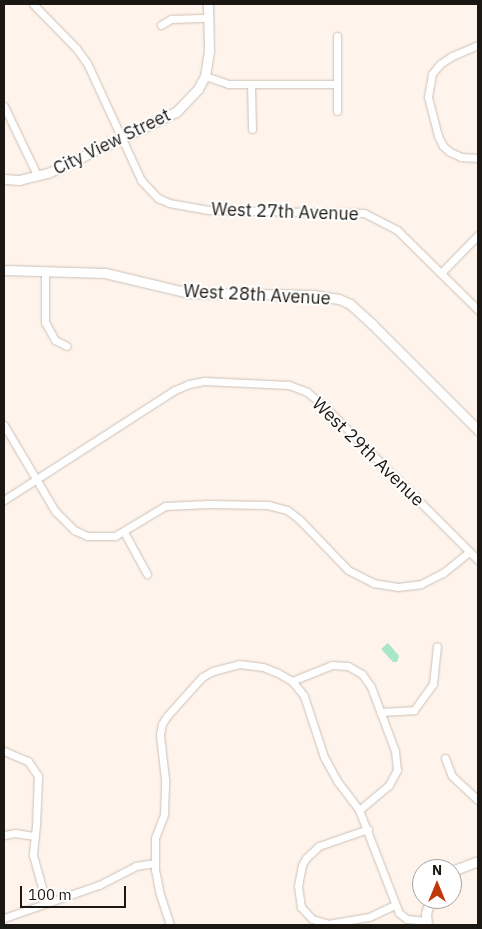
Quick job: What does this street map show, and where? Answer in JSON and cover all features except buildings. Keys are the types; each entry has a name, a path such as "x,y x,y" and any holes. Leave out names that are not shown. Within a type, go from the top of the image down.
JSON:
{"street":[{"name":"West 27th Avenue","path":"33,4 76,48 87,63 141,180 148,190 169,203 208,210 364,213 397,230 478,310"},
{"name":"City View Street","path":"4,179 19,180 48,173 176,112 198,89 205,76 209,51 208,4"},
{"path":"161,25 171,19 209,18"},
{"path":"337,36 337,111"},
{"path":"478,45 452,56 440,64 432,74 428,86 428,97 438,136 443,146 461,157 478,158"},
{"path":"205,76 228,84 336,84"},
{"path":"251,84 252,129"},
{"path":"4,106 37,176"},
{"path":"441,273 478,235"},
{"name":"West 28th Avenue","path":"4,270 113,275 172,291 189,293 313,295 339,299 350,304 372,324 478,430"},
{"path":"45,271 45,322 55,340 67,346"},
{"name":"West 29th Avenue","path":"4,500 175,390 189,384 204,381 289,385 307,392 322,404 478,560"},
{"path":"4,425 55,511 74,530 87,536 102,538 124,532 165,506 208,504 268,505 287,510 299,519 348,570 373,583 398,587 421,584 443,573 469,552"},
{"path":"124,532 147,574"},
{"path":"380,712 414,710 433,684 437,646"},
{"path":"170,925 160,895 155,863 155,838 164,814 165,779 160,735 167,716 202,678 227,666 239,664 263,667 292,681 304,696 324,757 338,782 359,810 368,829 399,913 407,919 427,923 429,909"},
{"path":"292,681 332,664 348,666 362,674 371,687 396,751 397,770 389,785 359,810"},
{"path":"4,751 24,758 36,771 38,780 33,855 46,902"},
{"path":"445,758 452,776 478,800"},
{"path":"368,829 311,851 302,865 298,886 301,907 312,919 328,924 356,921 396,905"},
{"path":"4,835 15,833 35,836"},
{"path":"462,867 478,861"},
{"path":"4,918 99,885 136,866 155,863"}],"green space":[{"path":"388,643 399,656 397,662 393,662 381,649"}]}
